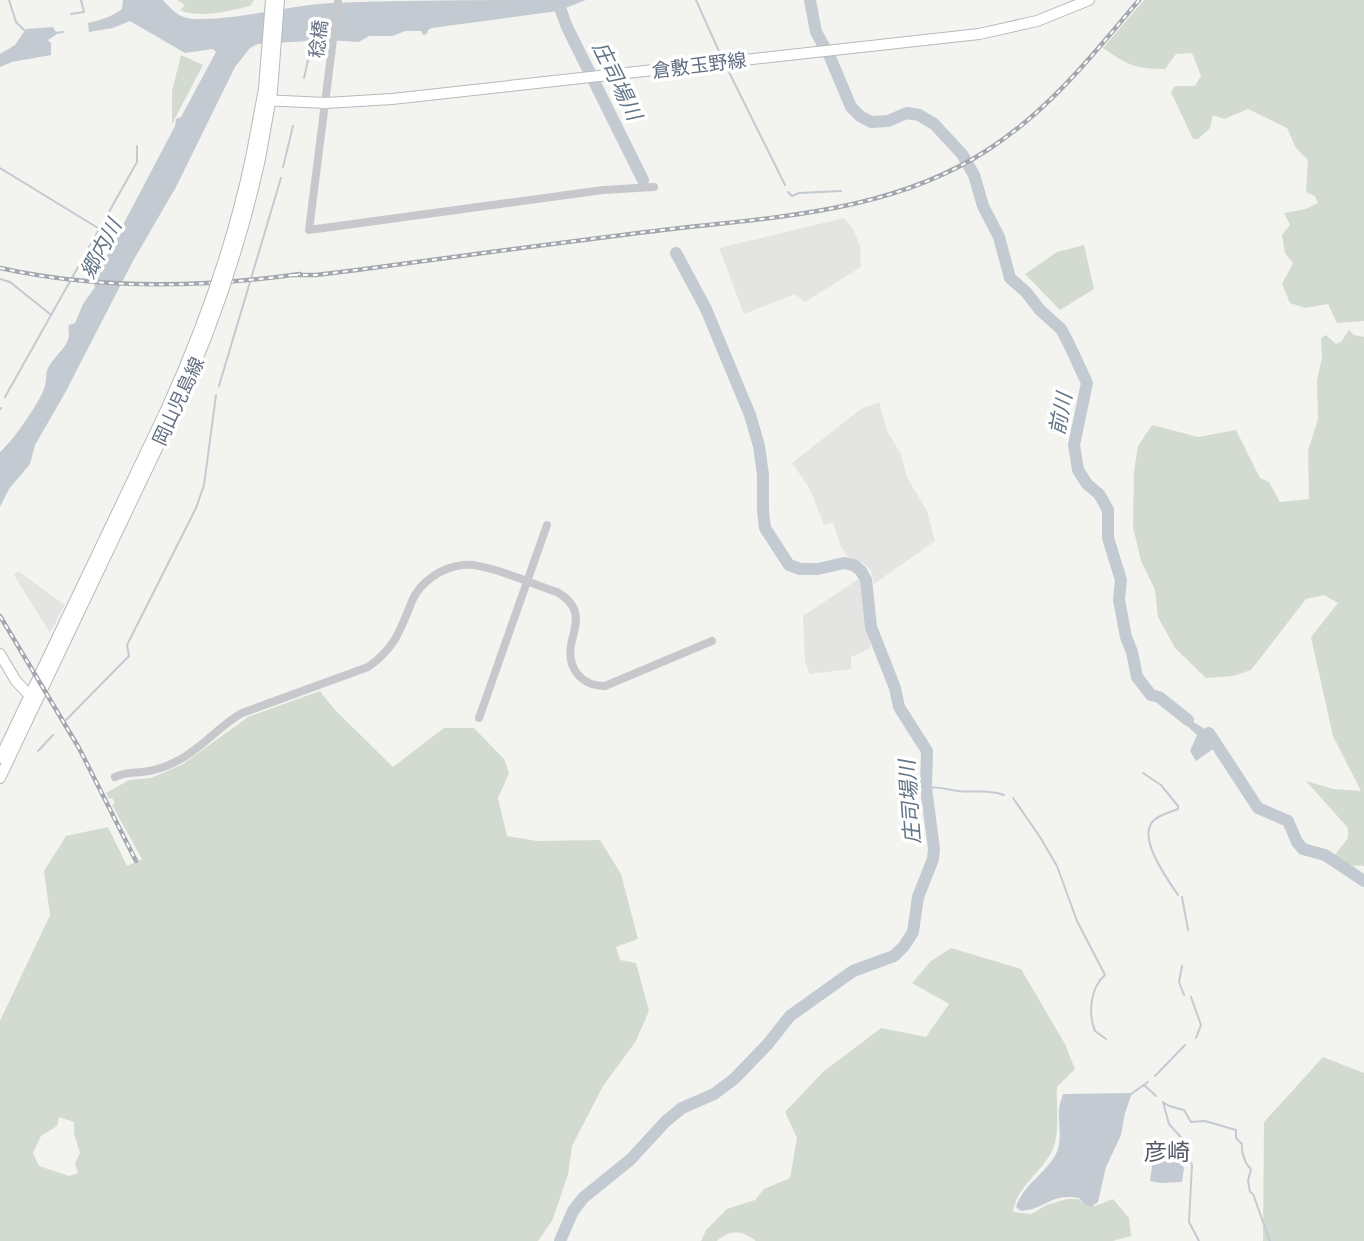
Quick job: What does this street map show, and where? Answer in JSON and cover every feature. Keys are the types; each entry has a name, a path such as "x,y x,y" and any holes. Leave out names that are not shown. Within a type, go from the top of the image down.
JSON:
{"main road":[{"name":"岡山児島線","path":"267,95 271,0"},
{"name":"岡山児島線","path":"0,778 33,699 169,413 202,352 232,270 256,159 279,0"},
{"name":"倉敷玉野線","path":"267,95 326,103 392,99 725,62 1010,29 1037,22 1089,0"},
{"path":"0,654 16,681 33,699"},
{"name":"岡山児島線","path":"0,758 33,699"}],"street":[{"name":"稔橋","path":"338,0 309,230 603,190 654,187"},
{"path":"479,718 547,525"},
{"path":"115,777 128,771 153,771 179,760 229,720 242,713 368,667 392,647 414,596 422,586 448,568 464,564 479,566 556,592 573,606 576,625 571,647 572,664 576,674 595,686 605,686 712,641"}],"shaded area":[{"path":"123,0 163,0 180,15 193,19 210,19 331,3 586,0 558,11 432,28 423,35 421,31 405,31 393,36 369,36 359,42 325,40 258,44 250,48 235,67 176,187 133,261 35,445 30,464 9,489 0,507 0,452 18,432 41,396 48,368 68,340 69,325 75,323 83,304 95,287 102,265 175,126 176,119 181,117 216,52 213,49 185,53 130,21 113,28 89,32 88,23 118,12 122,9"},
{"path":"177,0 254,0 250,6 197,14 180,10 185,5"},
{"path":"1144,0 1364,0 1364,321 1337,323 1328,304 1305,308 1290,303 1282,284 1293,263 1285,253 1282,235 1290,225 1284,213 1306,209 1318,203 1315,196 1306,192 1308,160 1296,148 1287,128 1248,109 1224,119 1213,115 1210,128 1198,139 1193,139 1171,92 1175,86 1195,86 1201,76 1192,53 1176,54 1165,69 1154,69 1132,65 1103,48"},
{"path":"53,27 57,34 48,40 51,43 51,55 12,62 0,67 0,54 15,45 26,29"},
{"path":"181,55 203,65 172,124 172,91"},
{"path":"844,218 853,229 860,246 861,267 805,302 795,294 744,314 719,248"},
{"path":"1084,245 1094,289 1060,310 1025,274 1057,252"},
{"path":"1349,330 1354,335 1364,337 1364,866 1346,865 1334,856 1348,838 1348,828 1306,781 1333,789 1361,791 1333,736 1311,637 1338,603 1324,595 1306,599 1251,670 1233,676 1206,678 1175,648 1158,617 1155,590 1141,561 1133,527 1134,471 1138,446 1152,425 1198,437 1236,430 1260,478 1269,482 1280,502 1309,499 1308,451 1318,419 1317,380 1322,358 1321,338 1326,335 1336,344 1341,342"},
{"path":"879,402 887,431 901,454 907,477 927,511 935,541 874,584 871,571 847,556 841,547 833,522 824,525 810,489 792,463 861,409"},
{"path":"18,571 65,605 50,633 14,575"},
{"path":"857,580 860,581 871,648 851,657 851,669 810,674 805,662 803,616"},
{"path":"320,691 334,709 393,767 444,728 474,728 504,759 509,773 498,798 507,836 537,841 600,840 621,874 638,939 616,947 620,960 636,963 649,1011 636,1041 603,1086 572,1146 568,1175 552,1221 538,1241 0,1241 0,1021 50,915 44,871 66,836 108,827 127,866 142,859 112,805 115,803 106,793 129,780 151,778 183,764 248,717","holes":["59,1117 74,1122 74,1134 80,1153 75,1163 78,1173 69,1176 39,1166 33,1153 41,1136 57,1126"]},
{"path":"1177,712 1213,734 1220,744 1196,761 1190,751 1197,735 1174,714"},
{"path":"951,948 1021,969 1065,1044 1075,1069 1057,1087 1057,1129 1051,1153 1019,1195 1013,1212 1031,1214 1047,1205 1067,1199 1079,1199 1091,1206 1113,1199 1129,1218 1131,1236 1113,1241 756,1241 736,1232 717,1241 701,1241 706,1230 727,1209 755,1200 764,1189 790,1178 797,1138 785,1112 823,1072 881,1028 926,1037 949,1004 912,983 931,961"},
{"path":"1323,1057 1364,1073 1364,1241 1263,1241 1264,1122"},
{"path":"1132,1093 1121,1135 1106,1167 1098,1202 1091,1207 1079,1198 1069,1197 1029,1210 1021,1211 1016,1207 1023,1193 1056,1154 1060,1140 1059,1110 1063,1094"},
{"path":"1156,1155 1180,1162 1184,1168 1182,1182 1150,1181"}],"waterway":[{"path":"9,0 16,22 24,30"},
{"path":"71,14 84,12 81,0"},
{"name":"庄司場川","path":"557,0 567,27 643,180"},
{"path":"696,0 722,58"},
{"name":"前川","path":"810,0 816,32 830,57 851,107 871,122 888,121 907,113 919,115 934,124 962,154 974,175 983,206 999,237 1010,278 1061,329 1068,342 1087,383 1074,445 1078,470 1087,484 1099,494 1108,510 1108,538 1121,580 1119,600 1137,677 1151,695 1159,697 1188,720"},
{"path":"54,33 63,32"},
{"path":"304,78 312,42"},
{"path":"726,66 785,185"},
{"path":"283,167 293,126"},
{"name":"郷内川","path":"5,397 137,162 137,146"},
{"name":"郷内川","path":"0,168 98,228"},
{"path":"219,386 281,178"},
{"path":"788,192 792,196 799,193 841,191"},
{"name":"庄司場川","path":"560,1241 573,1211 583,1198 631,1159 666,1121 682,1108 714,1094 734,1079 790,1016 853,971 894,956 904,946 913,932 918,897 933,859 926,788 927,751 899,707 895,688 871,627 866,580 854,565 844,563 818,569 800,569 789,565 765,528 763,475 759,446 750,415 706,309 676,253"},
{"path":"0,279 10,282 50,314"},
{"path":"66,720 129,656 127,645 196,508 204,485 216,395"},
{"name":"前川","path":"1209,733 1258,808 1288,821 1303,849 1325,855 1364,881"},
{"path":"38,751 53,735"},
{"path":"1143,773 1161,785 1178,806 1178,809 1153,821 1149,828 1151,848 1178,895"},
{"path":"926,788 1004,795"},
{"path":"1013,798 1057,866 1077,921 1105,975 1093,994 1091,1009 1095,1031 1106,1039"},
{"path":"1182,897 1188,930"},
{"path":"1182,966 1179,982 1184,995"},
{"path":"1191,997 1201,1025 1196,1038"},
{"path":"1155,1076 1185,1045"},
{"path":"1131,1094 1148,1082"},
{"path":"1144,1085 1156,1096"},
{"path":"1163,1102 1184,1110 1191,1122 1205,1121 1236,1130 1236,1138 1242,1144 1244,1158 1251,1169 1248,1181 1250,1192 1270,1241"},
{"path":"1163,1102 1169,1124 1188,1145"},
{"path":"1185,1152 1192,1165 1189,1222 1199,1241"}],"railway":[{"path":"293,275 316,275 779,217 866,201 909,188 950,171 1011,134 1051,99 1139,0"},
{"path":"0,268 75,280 150,284 225,282 300,274"},
{"path":"0,616 79,748 136,861"}],"district":[{"name":"彦崎","path":"1167,1152"}]}
